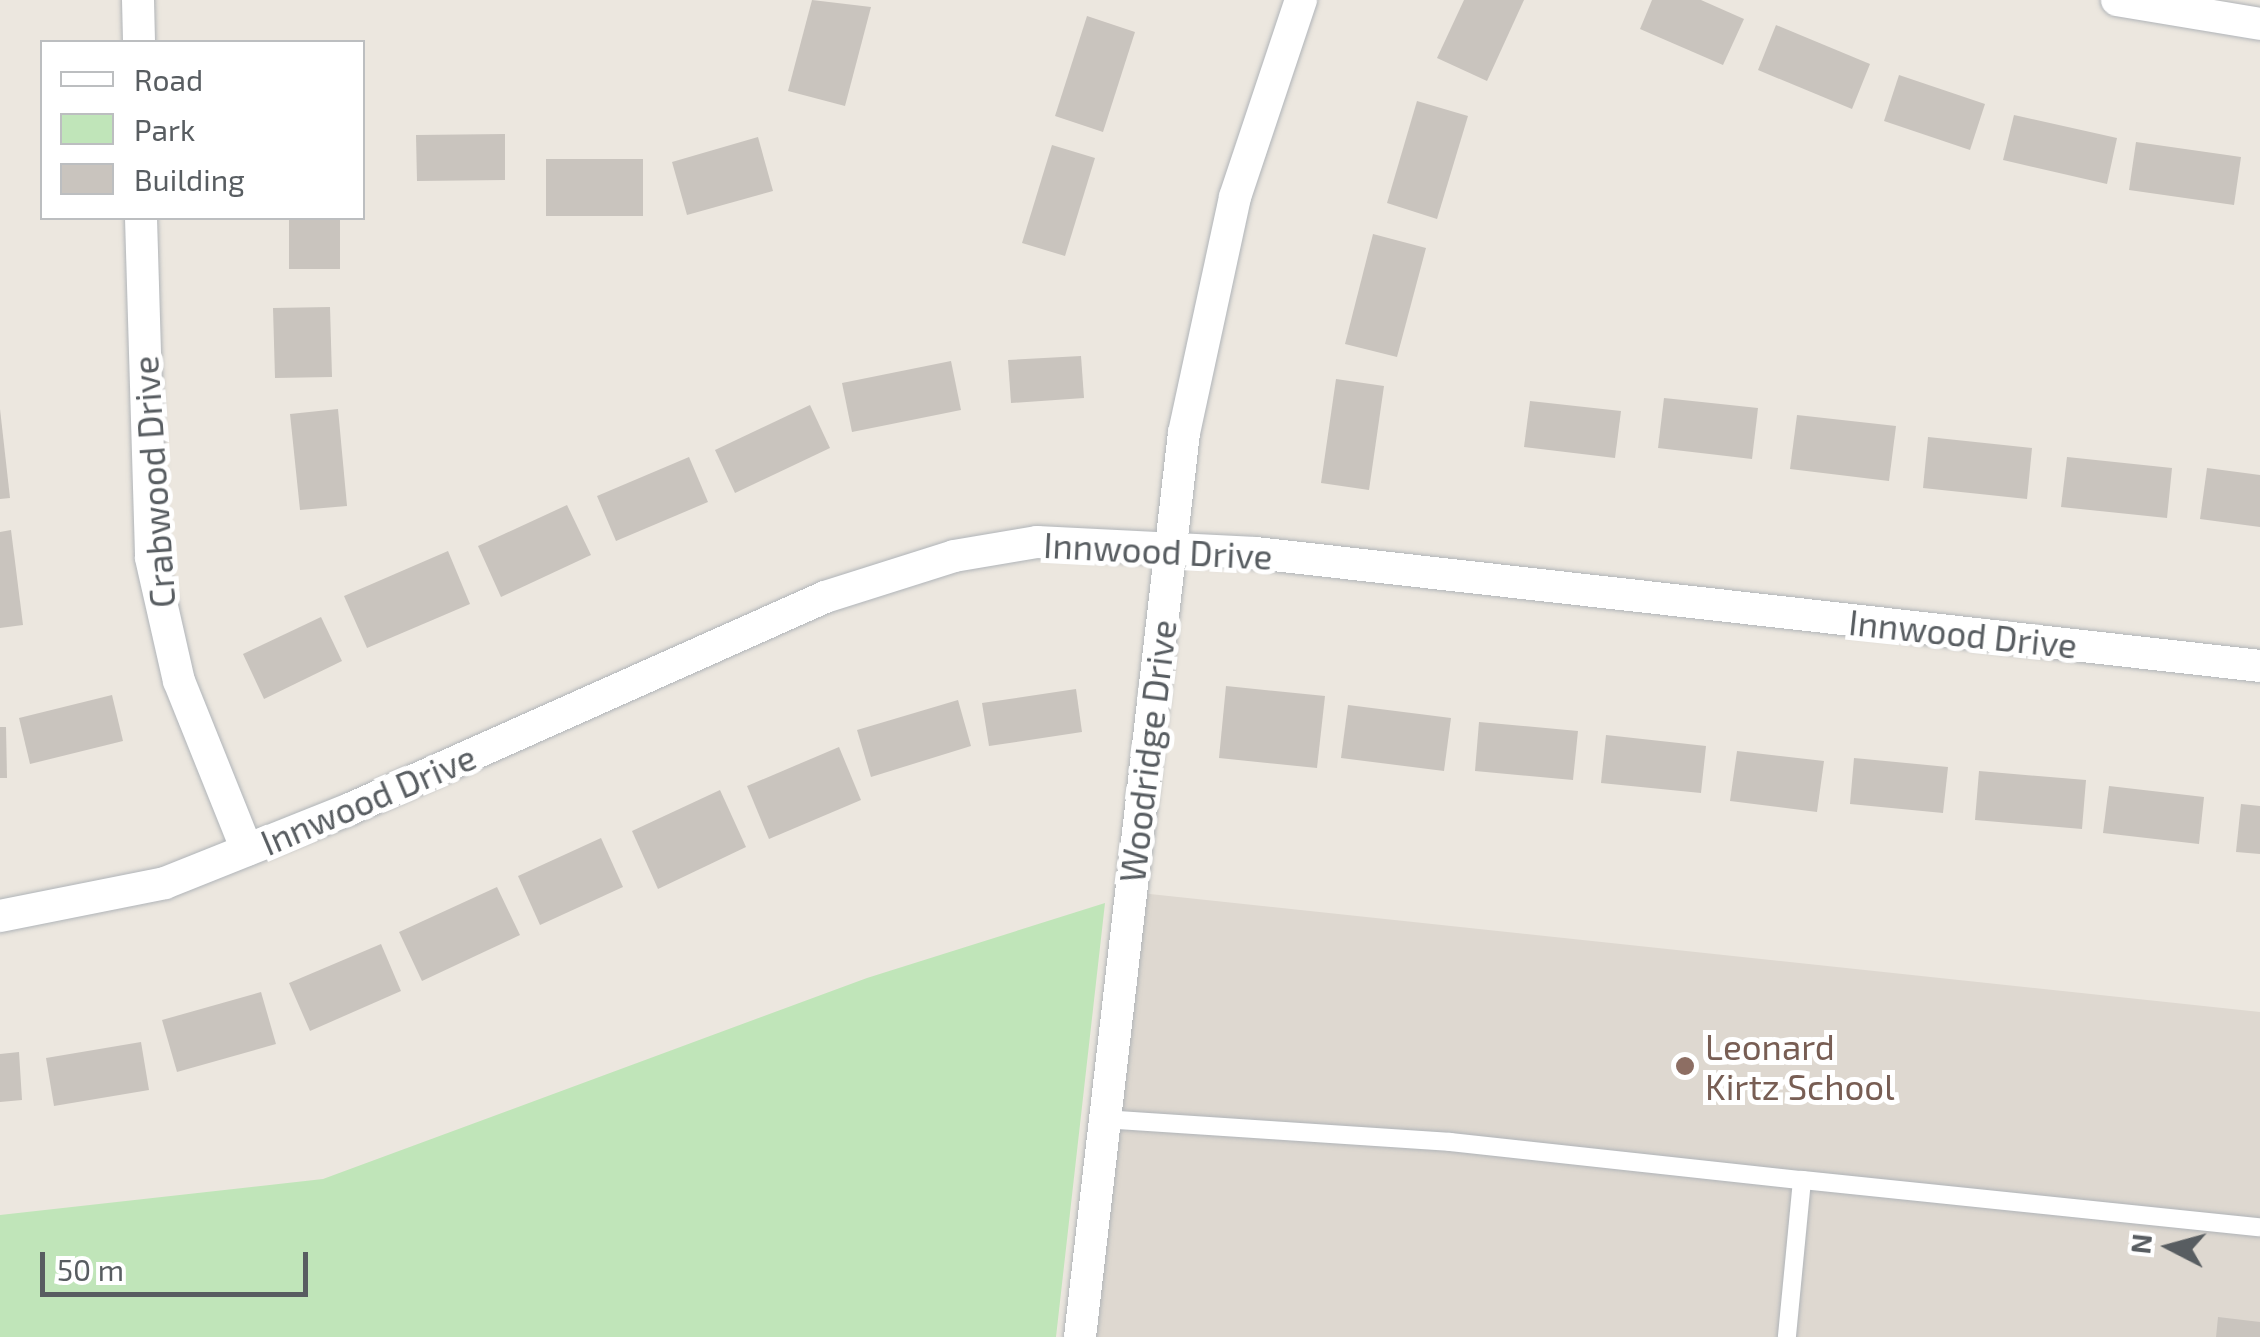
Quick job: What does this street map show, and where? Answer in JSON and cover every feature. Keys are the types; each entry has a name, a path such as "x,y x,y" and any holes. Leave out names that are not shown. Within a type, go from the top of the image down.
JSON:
{"street":[{"path":"138,0 138,40"},
{"name":"Woodridge Drive","path":"1080,1337 1171,547 1204,324 1240,179 1300,0"},
{"path":"2117,0 2260,24"},
{"name":"Crabwood Drive","path":"142,220 151,558 178,682 247,850"},
{"name":"Innwood Drive","path":"0,916 164,883 883,575 1037,542 1171,547 2260,666"}],"lane":[{"path":"1104,1119 1450,1142 2260,1228"},
{"path":"1786,1337 1802,1180"}],"shaded area":[{"name":"Leonard Kirtz School","path":"1131,892 2260,1012 2260,1337 1080,1337"}],"green space":[{"path":"1105,903 1056,1337 0,1337 0,1215 323,1179 867,978"}],"building":[{"path":"812,0 871,7 845,106 788,91"},
{"path":"1464,0 1524,0 1487,81 1437,58"},
{"path":"1652,0 1701,0 1744,19 1723,65 1640,29"},
{"path":"1087,16 1135,32 1103,132 1055,116"},
{"path":"1776,25 1870,64 1852,109 1758,70"},
{"path":"1899,75 1985,104 1970,150 1884,121"},
{"path":"1417,101 1468,116 1437,219 1387,203"},
{"path":"2014,115 2117,138 2107,184 2003,160"},
{"path":"505,134 505,180 417,181 416,135"},
{"path":"758,137 773,191 687,215 672,162"},
{"path":"2136,142 2241,157 2234,205 2129,190"},
{"path":"1052,145 1095,158 1065,256 1022,243"},
{"path":"546,159 643,159 643,216 546,216"},
{"path":"289,220 340,220 340,269 289,269"},
{"path":"1373,234 1426,248 1397,357 1345,344"},
{"path":"330,307 332,377 275,378 273,308"},
{"path":"1081,356 1084,398 1011,403 1008,360"},
{"path":"951,361 961,410 852,432 842,383"},
{"path":"1336,379 1384,386 1369,490 1321,483"},
{"path":"1664,398 1758,408 1752,459 1658,448"},
{"path":"1530,401 1621,411 1615,458 1524,447"},
{"path":"810,405 830,448 735,493 715,450"},
{"path":"0,409 10,498 0,499"},
{"path":"338,409 347,506 300,510 290,414"},
{"path":"1797,415 1896,426 1889,481 1790,469"},
{"path":"1928,437 2032,448 2027,499 1923,488"},
{"path":"689,457 708,502 616,541 597,496"},
{"path":"2067,457 2172,468 2167,518 2061,507"},
{"path":"2207,468 2260,475 2260,527 2200,519"},
{"path":"567,505 591,555 501,597 478,546"},
{"path":"11,530 23,625 0,628 0,532"},
{"path":"448,551 470,604 367,648 344,596"},
{"path":"321,617 342,661 264,699 243,654"},
{"path":"1226,686 1325,696 1317,768 1219,758"},
{"path":"1076,689 1082,732 989,746 982,703"},
{"path":"112,695 123,741 30,764 19,718"},
{"path":"958,700 971,746 871,777 857,730"},
{"path":"1348,705 1451,718 1444,771 1341,758"},
{"path":"1479,722 1578,731 1573,780 1475,771"},
{"path":"0,727 6,727 7,778 0,778"},
{"path":"1606,735 1706,746 1701,793 1601,783"},
{"path":"839,747 861,800 769,839 747,786"},
{"path":"1737,751 1824,761 1817,812 1730,801"},
{"path":"1854,758 1948,767 1943,813 1850,804"},
{"path":"1979,771 2086,780 2082,829 1975,820"},
{"path":"2109,786 2204,797 2199,844 2103,833"},
{"path":"720,790 746,847 658,889 632,831"},
{"path":"2241,804 2260,806 2260,854 2236,852"},
{"path":"601,838 623,887 540,925 518,876"},
{"path":"497,887 520,935 422,981 399,932"},
{"path":"381,944 401,991 310,1031 289,983"},
{"path":"261,992 276,1044 177,1072 162,1020"},
{"path":"141,1042 149,1090 54,1106 46,1058"},
{"path":"19,1052 22,1100 0,1102 0,1054"},
{"path":"2218,1317 2260,1322 2260,1337 2216,1337"}],"place":[{"name":"Leonard Kirtz School","path":"1685,1066"}]}
